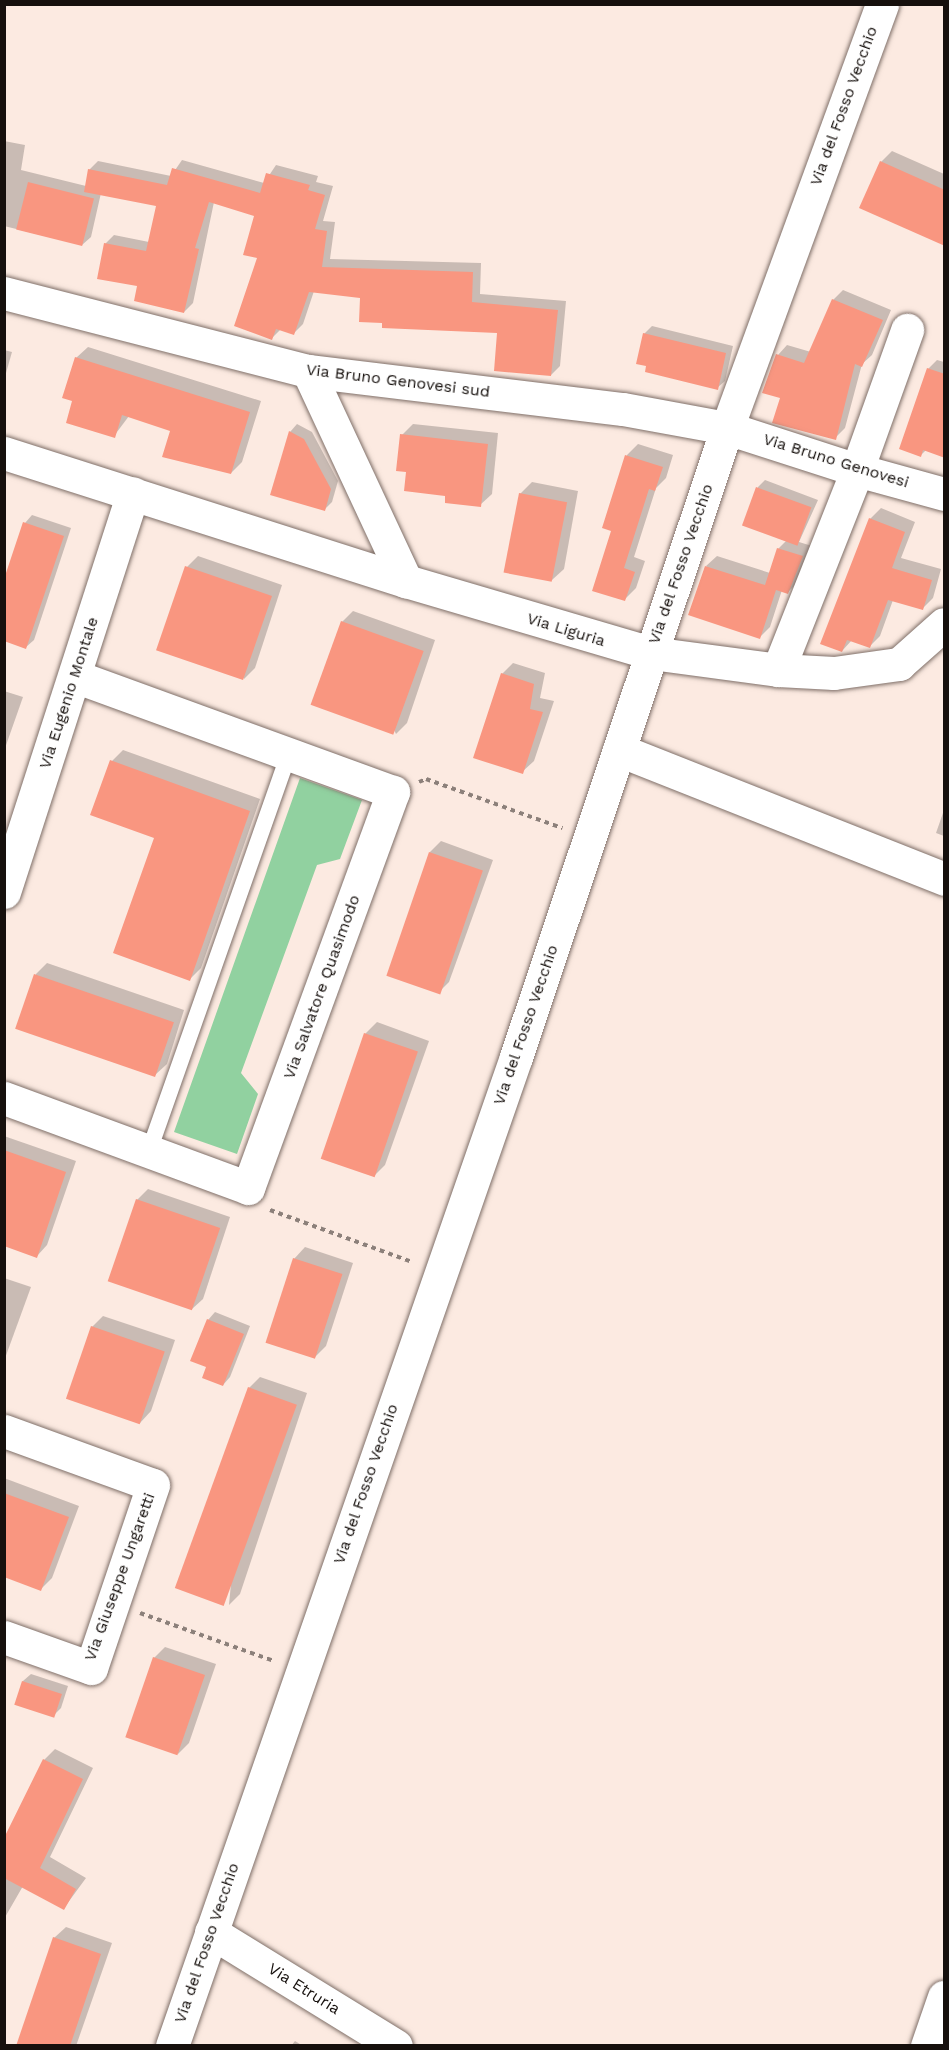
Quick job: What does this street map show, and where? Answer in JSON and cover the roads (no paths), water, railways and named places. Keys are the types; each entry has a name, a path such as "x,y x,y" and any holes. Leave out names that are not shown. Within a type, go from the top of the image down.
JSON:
{"street":[{"name":"Via del Fosso Vecchio","path":"172,2046 590,838 727,428 882,4"},
{"name":"Via Bruno Genovesi sud","path":"4,293 128,322 308,372 623,409 727,428"},
{"path":"778,670 857,470 907,330"},
{"path":"308,372 406,581"},
{"name":"Via Bruno Genovesi","path":"727,428 857,470 945,494"},
{"path":"4,453 406,581"},
{"name":"Via Eugenio Montale","path":"4,892 133,493"},
{"name":"Via Liguria","path":"406,581 651,653 778,670 834,673 899,664 945,624"},
{"path":"75,676 289,753"},
{"path":"619,750 945,879"},
{"name":"Via Salvatore Quasimodo","path":"149,1151 248,1188 393,792 289,753"},
{"path":"4,1098 149,1151"},
{"name":"Via Giuseppe Ungaretti","path":"4,1431 153,1485 91,1668 4,1637"},
{"name":"Via Etruria","path":"211,1932 396,2046"},
{"path":"927,2046 945,1997"}],"lane":[{"path":"149,1151 289,753"}]}
